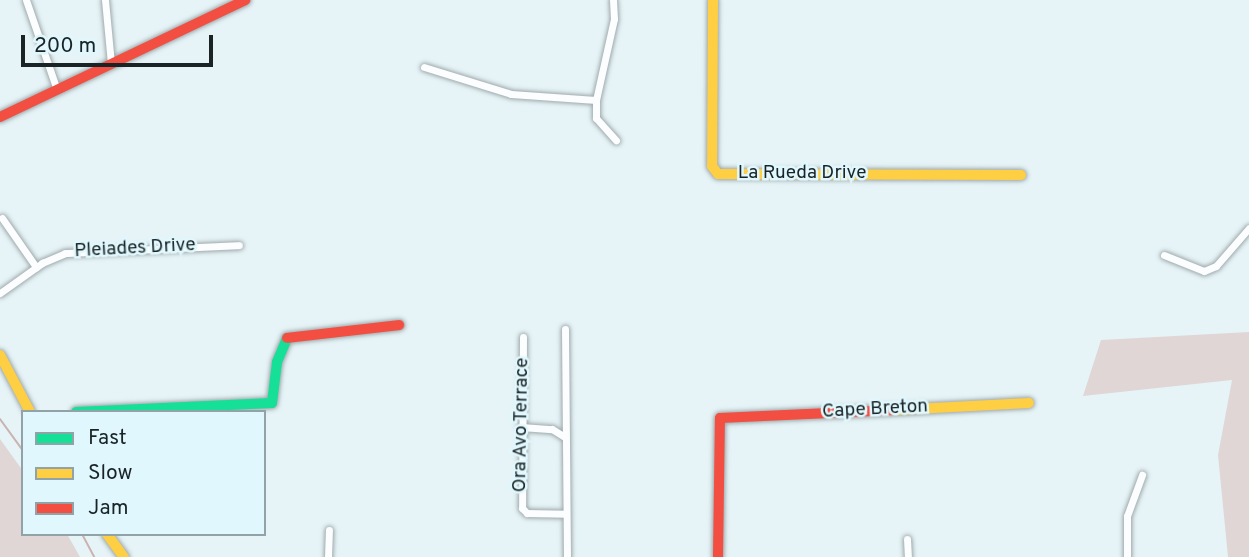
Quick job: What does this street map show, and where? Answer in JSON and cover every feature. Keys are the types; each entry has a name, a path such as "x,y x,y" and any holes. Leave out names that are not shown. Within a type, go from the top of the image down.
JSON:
{"street":[{"path":"26,0 57,90"},
{"path":"105,0 111,64"},
{"path":"0,117 245,0"},
{"path":"613,0 614,19 596,100 596,118 617,141"},
{"name":"La Rueda Drive","path":"713,0 712,166 718,174 1021,175"},
{"path":"424,67 511,94 596,100"},
{"path":"2,218 36,267"},
{"path":"1164,255 1203,271 1216,266 1249,228"},
{"name":"Pleiades Drive","path":"0,293 36,267 78,251 239,245"},
{"path":"120,410 272,403 277,362 287,338 326,337 398,325"},
{"path":"565,329 567,557"},
{"name":"Ora Avo Terrace","path":"523,337 522,508 527,513 566,514"},
{"path":"0,355 29,410"},
{"name":"Cape Breton","path":"718,557 720,418 1029,403"},
{"path":"521,427 552,429 565,437"},
{"path":"1127,557 1127,516 1142,475"},
{"path":"328,557 329,530"},
{"path":"108,536 124,557"},
{"path":"907,539 908,557"}],"shaded area":[{"path":"1249,332 1249,557 1228,557 1218,455 1232,380 1083,396 1101,340"},
{"path":"0,439 21,468 21,536 68,536 80,557 0,557"}],"waterway":[{"path":"0,419 21,448"},
{"path":"83,536 94,557"}],"traffic: fast":[{"path":"120,410 272,403 277,362 287,338"}],"traffic: slow":[{"path":"713,0 712,166 718,174 1021,175"},
{"path":"0,355 29,410"},
{"path":"895,410 1029,403"},
{"path":"108,536 124,557"}],"traffic: jam":[{"path":"0,117 245,0"},
{"path":"287,338 399,325"},
{"path":"718,557 720,418 895,410"}]}
